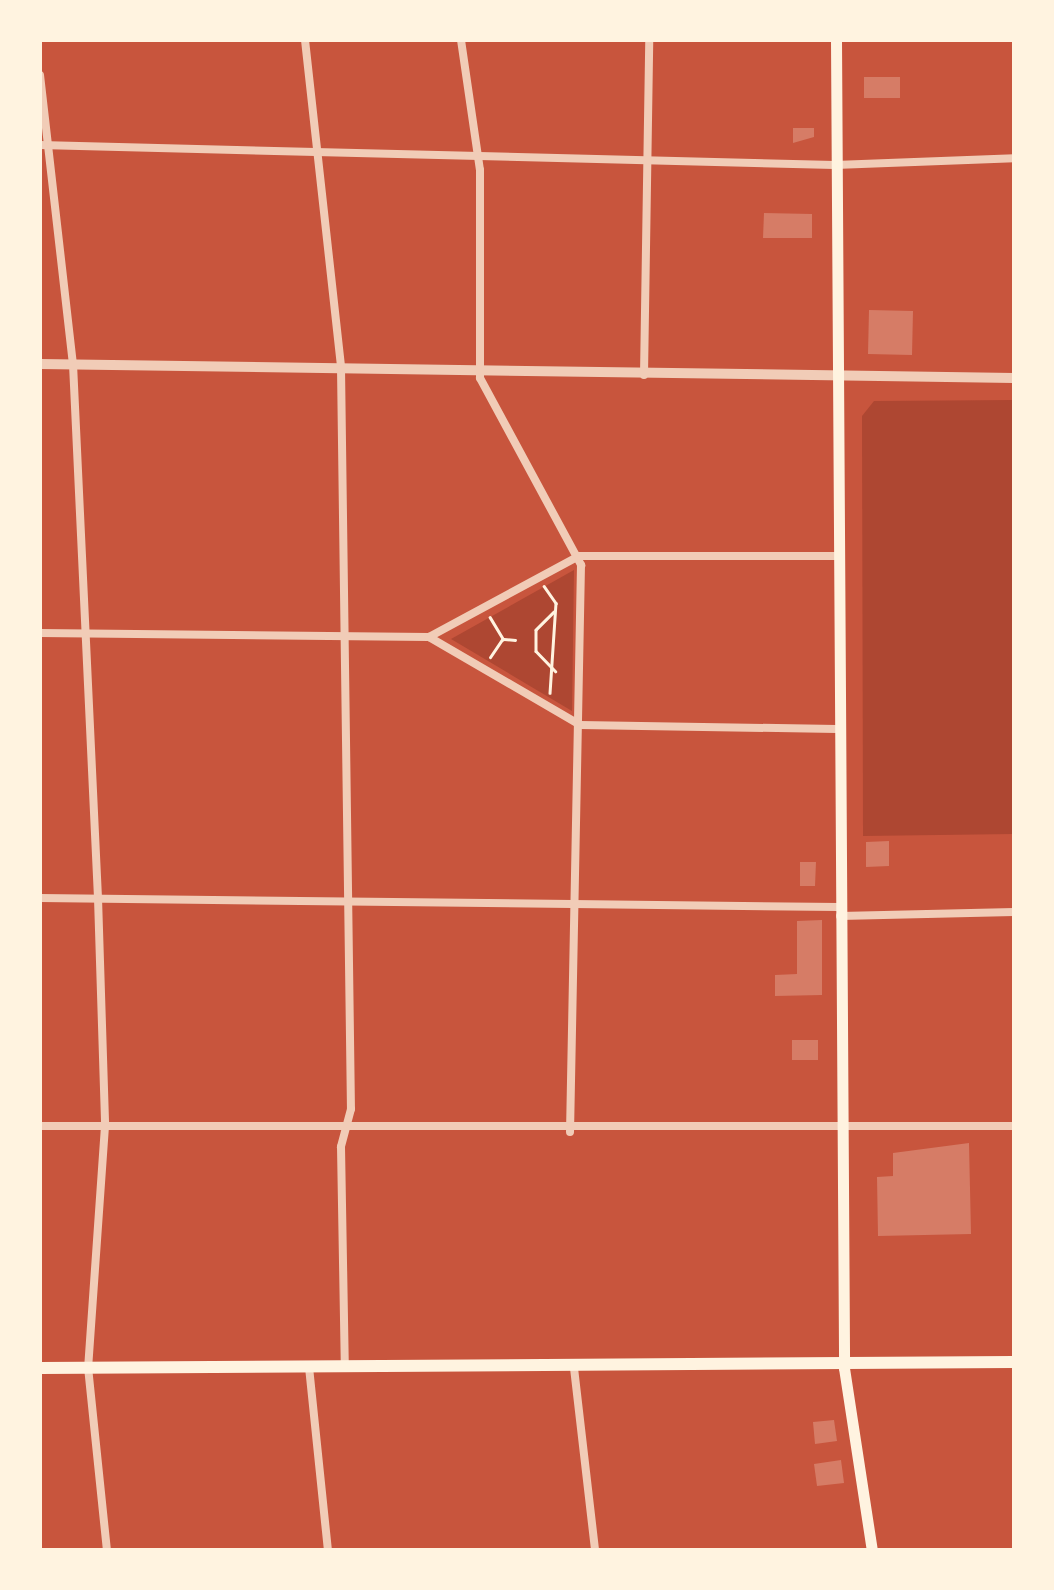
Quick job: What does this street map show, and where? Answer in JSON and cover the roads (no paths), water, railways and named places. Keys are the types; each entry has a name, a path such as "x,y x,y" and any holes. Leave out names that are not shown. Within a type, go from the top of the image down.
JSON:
{"main road":[{"path":"836,40 837,729 844,1368 872,1550"},
{"path":"40,1368 844,1368 1014,1362"}],"street":[{"path":"305,40 341,368 349,901 344,1367"},
{"path":"461,40 479,156 480,372 579,556 580,726 570,1132"},
{"path":"644,376 649,40"},
{"path":"40,74 44,145 73,364 98,898 106,1126 88,1367 108,1550"},
{"path":"44,145 834,165 1014,158"},
{"path":"40,364 836,382 1014,378"},
{"path":"40,633 430,637 579,556 836,556"},
{"path":"430,637 580,726 837,729"},
{"path":"40,898 1014,912"},
{"path":"40,1126 570,1132 840,1132 1014,1126"},
{"path":"310,1367 328,1550"},
{"path":"574,1368 595,1550"}]}
